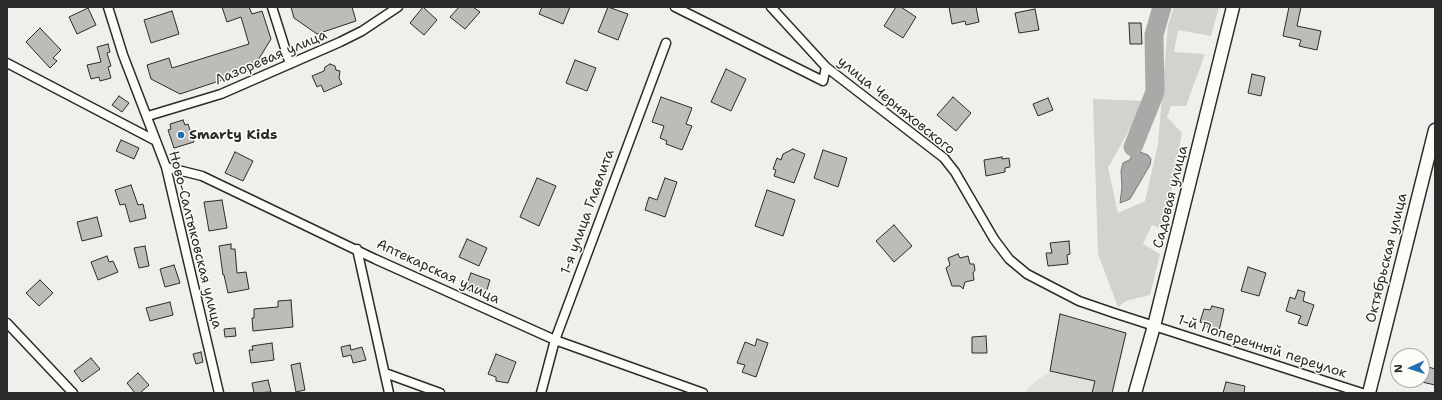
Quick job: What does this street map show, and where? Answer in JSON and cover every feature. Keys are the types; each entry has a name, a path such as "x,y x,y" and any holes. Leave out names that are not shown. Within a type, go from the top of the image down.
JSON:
{"street":[{"path":"108,7 123,55 148,116 156,141"},
{"path":"272,7 290,64"},
{"name":"Лазоревая улица","path":"148,116 221,94 290,64 362,31 398,7"},
{"path":"675,7 823,81 826,67"},
{"name":"улица Черняховского","path":"771,7 826,67 944,158 955,172 994,239 1009,259 1027,274 1079,301 1154,326"},
{"name":"Садовая улица","path":"1135,393 1154,326 1233,7"},
{"name":"1-я улица Главлита","path":"541,393 555,340 666,43"},
{"name":"Ново-Салтыковская улица","path":"7,64 156,141 166,167 219,393"},
{"name":"Октябрьская улица","path":"1369,393 1435,130"},
{"name":"Аптекарская улица","path":"166,167 202,176 555,340 702,393"},
{"path":"357,249 389,393"},
{"path":"7,323 73,393"},
{"name":"1-й Поперечный переулок","path":"1154,326 1362,393"},
{"path":"385,373 440,393"}],"shaded area":[{"path":"1174,7 1219,7 1211,36 1178,30 1174,52 1205,54 1186,106 1171,106 1167,117 1182,133 1164,230 1152,225 1143,244 1160,254 1150,295 1126,301 1118,307 1098,254 1093,99 1145,101 1108,168 1118,213 1145,201 1158,144 1168,25"},
{"path":"1136,144 1141,144 1140,152 1148,155 1151,159 1150,165 1130,199 1120,203 1122,187 1121,171 1123,163 1131,159 1131,149"},
{"path":"1060,314 1126,333 1114,393 1026,393 1028,387 1050,371"}],"building":[{"path":"222,7 249,7 252,14 262,11 271,39 252,70 180,94 151,79 147,65 169,58 172,68 249,44 241,17 227,22"},
{"path":"291,7 352,7 356,21 317,34 294,18"},
{"path":"423,7 437,20 424,35 410,23"},
{"path":"459,7 473,7 480,12 465,29 450,17"},
{"path":"542,7 570,7 563,24 539,14"},
{"path":"608,7 628,14 618,40 598,32"},
{"path":"896,7 901,7 916,17 903,38 884,26"},
{"path":"949,7 976,7 979,22 966,25 965,21 952,24"},
{"path":"1289,7 1301,7 1297,26 1321,31 1317,50 1299,46 1301,40 1283,36"},
{"path":"88,8 96,25 77,34 69,17"},
{"path":"1035,9 1039,30 1019,33 1015,13"},
{"path":"172,11 179,34 151,43 144,20"},
{"path":"1129,23 1141,23 1142,44 1130,44"},
{"path":"40,28 61,50 53,58 57,61 50,68 26,42"},
{"path":"108,44 110,52 107,53 111,66 108,67 111,78 100,81 99,77 91,79 87,65 101,62 97,47"},
{"path":"575,60 596,68 587,91 566,83"},
{"path":"330,64 335,66 336,70 340,71 339,78 342,84 324,92 321,85 317,87 312,76 324,71 325,67"},
{"path":"726,69 746,79 731,111 711,102"},
{"path":"1252,74 1265,77 1261,96 1248,93"},
{"path":"119,96 129,103 122,112 112,105"},
{"path":"661,97 692,108 686,124 692,126 682,150 666,144 667,141 660,138 664,126 652,122"},
{"path":"953,97 971,113 956,131 937,115"},
{"path":"1048,98 1053,110 1038,116 1033,104"},
{"path":"183,120 185,125 188,124 194,142 174,148 168,130 171,129 170,124"},
{"path":"121,140 139,148 134,159 116,151"},
{"path":"793,149 805,154 794,183 774,176 776,170 773,169 777,158 781,160 783,154"},
{"path":"823,150 847,158 838,187 814,178"},
{"path":"235,152 253,161 243,181 225,173"},
{"path":"1002,157 1002,159 1009,158 1010,167 1005,168 1005,172 986,176 984,160"},
{"path":"537,178 556,186 539,226 520,217"},
{"path":"665,178 677,182 665,217 645,210 649,197 657,200"},
{"path":"131,185 138,205 143,204 146,218 130,222 125,204 120,205 115,190"},
{"path":"767,190 795,200 783,236 755,226"},
{"path":"222,200 227,228 209,231 204,202"},
{"path":"97,217 102,236 82,241 77,222"},
{"path":"894,225 912,246 894,262 876,241"},
{"path":"467,239 487,248 479,266 459,257"},
{"path":"1069,241 1070,254 1067,255 1068,264 1048,266 1046,253 1052,253 1050,243"},
{"path":"231,244 231,249 235,249 237,273 246,272 249,289 228,293 223,275 219,246"},
{"path":"145,246 149,266 139,268 134,248"},
{"path":"958,254 960,258 968,256 970,264 974,264 975,270 973,273 974,280 965,282 963,289 960,286 952,286 946,268 950,265 948,258"},
{"path":"107,256 109,262 113,261 118,272 98,280 91,262"},
{"path":"174,265 180,283 165,287 160,269"},
{"path":"1248,267 1266,273 1259,296 1241,291"},
{"path":"471,273 490,280 485,296 465,289"},
{"path":"40,280 53,293 39,306 26,293"},
{"path":"1298,290 1305,292 1303,301 1314,305 1307,326 1298,323 1301,316 1286,311 1290,297 1295,299"},
{"path":"291,300 293,327 253,331 252,318 254,318 254,309 278,307 278,301"},
{"path":"170,302 173,315 150,321 146,308"},
{"path":"1212,306 1224,309 1219,331 1207,328 1208,324 1200,322 1204,309 1210,310"},
{"path":"1060,314 1126,333 1112,393 1092,393 1095,381 1050,371"},
{"path":"235,328 236,336 225,337 224,329"},
{"path":"986,336 987,353 972,353 972,337"},
{"path":"757,339 768,343 756,377 742,372 745,365 737,363 745,342 755,346"},
{"path":"272,343 274,360 251,363 249,350 253,350 252,346"},
{"path":"350,345 351,350 362,347 366,360 353,363 351,355 343,357 341,347"},
{"path":"201,352 203,362 196,364 193,354"},
{"path":"496,354 516,362 508,383 496,381 496,377 488,374"},
{"path":"91,358 100,369 82,382 74,371"},
{"path":"300,363 305,390 296,392 291,365"},
{"path":"1430,367 1435,369 1435,385 1430,384"},
{"path":"138,373 149,385 140,393 135,393 127,383"},
{"path":"268,380 271,392 254,393 252,383"},
{"path":"1226,382 1245,386 1244,393 1223,393"}],"waterway":[{"path":"1133,147 1155,92 1154,35 1162,7"}],"place":[{"name":"Smarty Kids","path":"181,135"}]}
